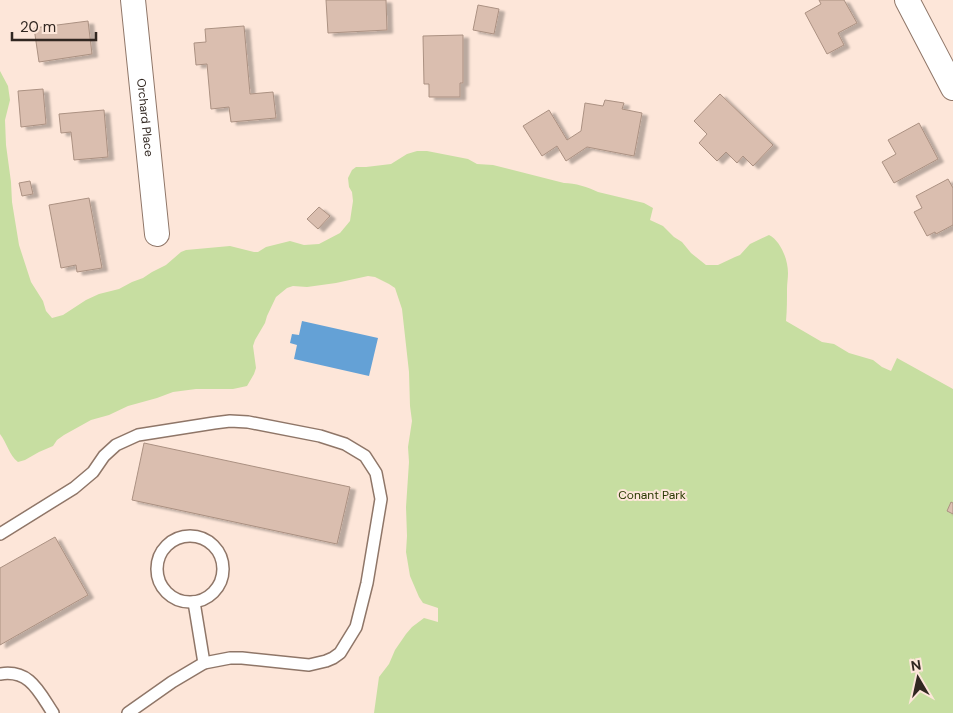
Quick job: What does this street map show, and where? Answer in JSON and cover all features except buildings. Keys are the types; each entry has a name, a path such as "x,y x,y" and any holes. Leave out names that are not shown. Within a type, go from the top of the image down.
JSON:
{"street":[{"name":"Orchard Place","path":"133,0 157,234"},
{"path":"906,0 953,88"}],"lane":[{"path":"0,534 74,488 92,472 104,456 116,445 138,435 230,421 248,422 328,439 345,444 365,456 376,473 382,499 367,583 356,627 340,653 326,662 309,665 242,658 230,658 204,663 172,682 128,713"},
{"path":"186,536 199,537 211,544 220,555 223,568 220,582 212,593 194,602 179,600 166,593 156,573 158,558 166,546 178,538 186,536"},
{"path":"194,602 204,663"},
{"path":"0,674 16,674 29,680 53,713"}],"green space":[{"name":"Conant Park","path":"0,71 8,86 10,100 5,120 6,145 19,245 31,282 43,301 46,311 52,318 63,315 99,294 119,289 143,278 166,265 186,250 230,246 258,252 266,247 290,241 304,245 319,244 340,233 350,221 353,201 348,178 352,170 356,167 391,164 407,154 417,151 427,151 468,159 477,164 493,165 644,203 653,208 650,220 663,226 706,265 718,265 740,255 750,244 769,235 783,251 788,268 786,321 822,342 834,344 849,353 873,360 891,371 897,358 953,389 953,713 374,713 379,677 389,664 395,650 406,634 424,618 438,622 438,608 423,603 419,597 410,576 406,552 408,447 412,421 402,309 395,288 375,277 368,276 336,283 287,288 276,297 265,323 255,340 253,346 256,368 247,386 233,389 196,389 173,392 128,406 109,415 91,420 64,435 53,446 18,462 12,456 0,434"}],"water":[{"path":"302,321 378,338 369,376 294,359 297,345 290,343 292,334 299,335"}]}
